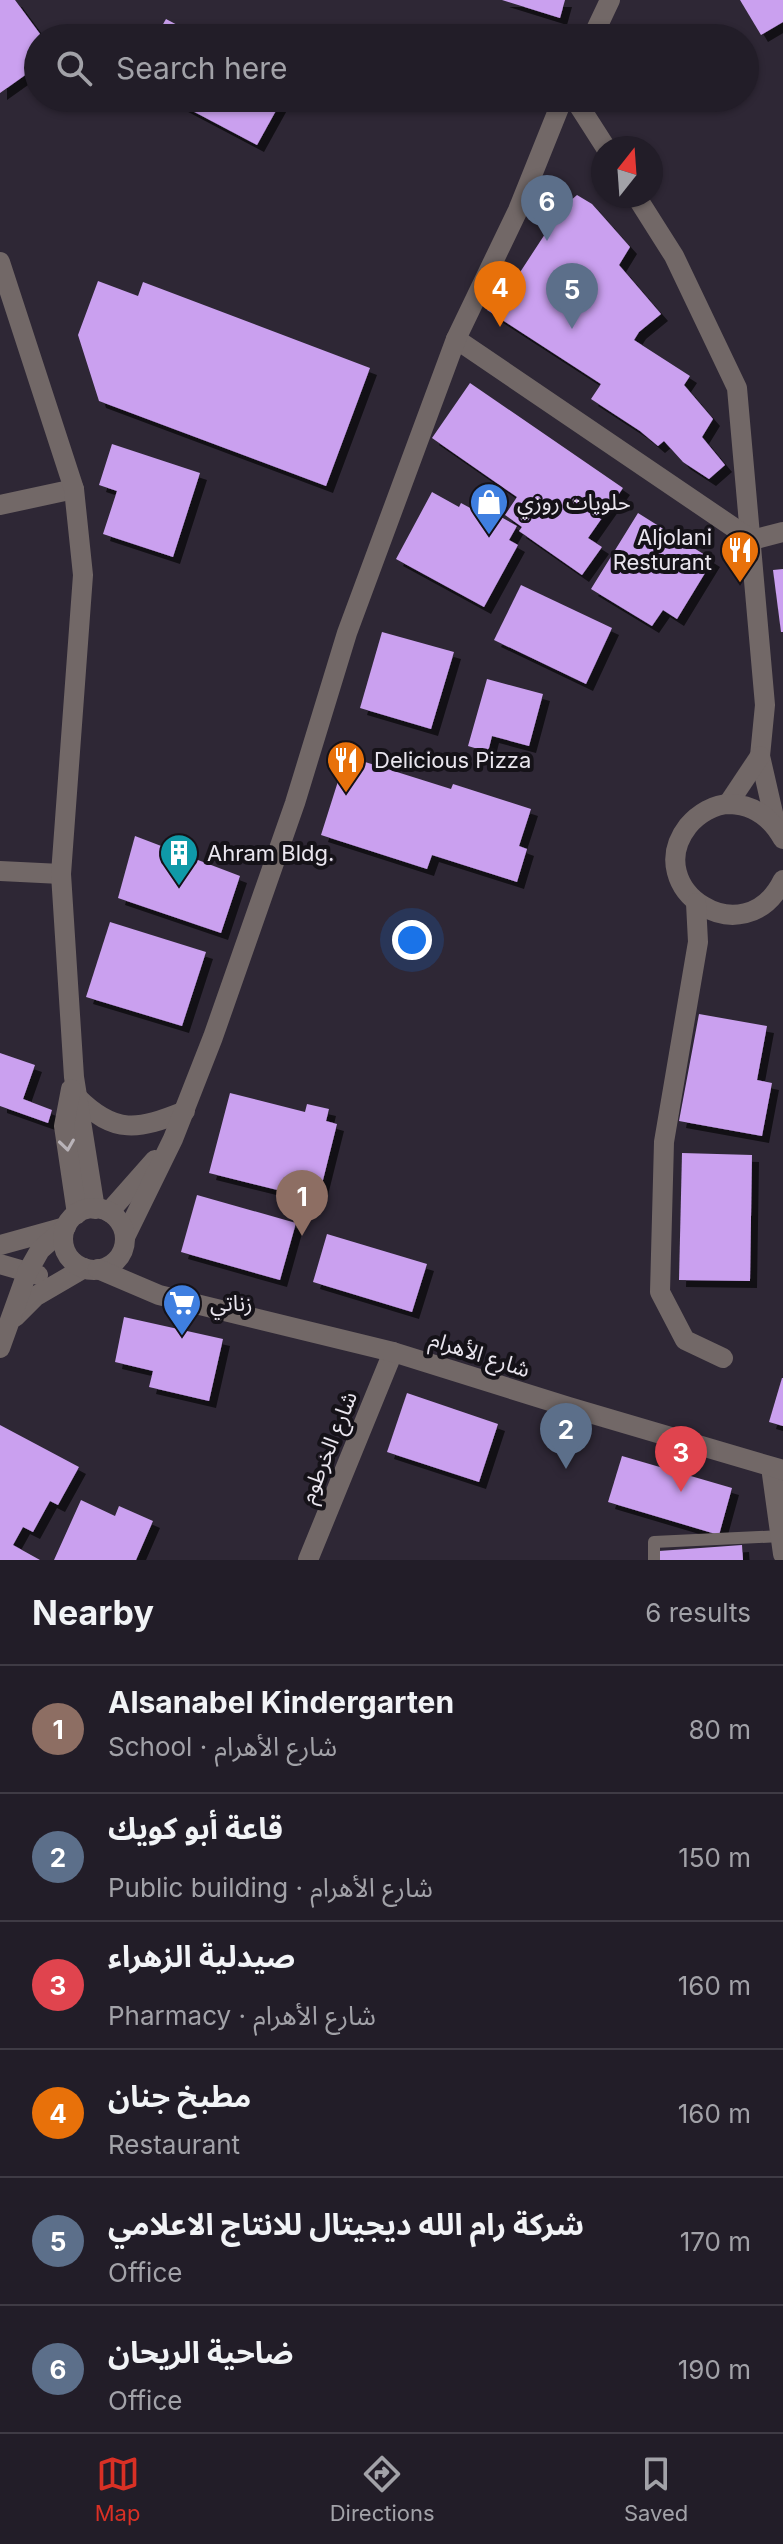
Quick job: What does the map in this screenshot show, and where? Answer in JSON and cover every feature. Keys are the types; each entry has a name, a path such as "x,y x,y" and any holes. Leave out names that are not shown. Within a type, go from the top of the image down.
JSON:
{"street":[{"path":"599,24 610,0"},
{"path":"12,1320 36,1296 83,1272 113,1264 173,1139 213,1037 295,803 347,633 456,339 518,210 557,112"},
{"path":"583,112 598,136"},
{"path":"644,208 674,256 737,388 765,705 760,756 779,833"},
{"path":"0,262 74,489 83,575 61,874 75,1087 64,1126 87,1216"},
{"path":"456,339 752,540 783,532"},
{"path":"0,505 74,489"},
{"path":"728,804 760,756"},
{"path":"779,833 763,814 755,810 728,804 709,809 694,819 682,834 676,852 677,871 684,889 696,903 730,916 748,913 764,905 777,893 783,880"},
{"path":"0,871 61,874"},
{"path":"696,903 698,942 664,1142 660,1292 685,1340 723,1358"},
{"path":"698,942 730,916"},
{"path":"75,1087 102,1118 133,1126 152,1124 185,1111"},
{"path":"0,1348 27,1273 40,1250 87,1216 173,1139"},
{"path":"83,1272 64,1247 87,1216"},
{"path":"0,1245 87,1216 123,1227 124,1243 144,1281 159,1295"},
{"name":"شارع الأهرام","path":"0,1264 27,1273 83,1272 159,1295 393,1352 777,1469"},
{"name":"شارع الخرطوم","path":"308,1560 393,1352"},
{"path":"777,1469 782,1545"}],"lane":[{"path":"654,1560 654,1542 782,1545"}],"building":[{"path":"0,0 15,0 33,24 24,24 24,76 0,93"},
{"path":"502,0 565,0 560,18"},
{"path":"740,0 783,0 783,22 761,35 759,24 754,24"},
{"path":"195,112 275,112 257,145"},
{"path":"577,195 591,203 591,208 596,208 630,247 619,265 661,314 634,340 690,376 684,385 713,419 702,437 725,465 709,479 683,462 664,441 658,446 591,399 601,384 487,310 495,298 513,283 562,208"},
{"path":"98,281 138,296 143,282 370,368 326,486 99,401 78,335"},
{"path":"470,383 623,488 588,538 602,547 582,575 519,531 522,527 505,515 517,497 432,438"},
{"path":"112,444 200,473 173,557 103,534 117,491 99,485"},
{"path":"432,492 498,523 501,517 517,526 509,540 518,545 484,607 396,559"},
{"path":"638,513 713,560 677,619 663,610 652,626 591,589"},
{"path":"783,569 783,632 781,632 773,570"},
{"path":"521,585 612,628 586,684 494,640"},
{"path":"382,632 454,652 431,729 360,708"},
{"path":"487,679 543,694 529,746 492,736 488,752 468,746"},
{"path":"346,756 451,789 453,784 531,809 519,846 527,849 517,882 432,855 427,869 321,835"},
{"name":"Ahram Bldg.","path":"135,836 240,876 221,933 118,898"},
{"path":"110,922 206,952 182,1026 86,997"},
{"path":"699,1014 767,1026 757,1080 772,1083 762,1136 679,1121"},
{"path":"0,1053 35,1065 23,1099 52,1110 48,1123 0,1106"},
{"path":"230,1093 305,1112 307,1104 329,1109 326,1121 337,1124 318,1200 209,1173"},
{"path":"682,1153 752,1155 750,1281 679,1280"},
{"path":"197,1195 296,1223 280,1280 181,1252"},
{"path":"327,1234 427,1264 412,1312 313,1282"},
{"path":"124,1317 223,1339 209,1401 149,1387 153,1371 115,1362"},
{"path":"783,1378 783,1426 769,1422"},
{"path":"407,1393 498,1424 479,1482 387,1452"},
{"path":"0,1425 79,1467 58,1505 50,1501 33,1532 23,1527 13,1545 40,1560 0,1560"},
{"path":"622,1456 732,1488 719,1535 608,1502"},
{"path":"81,1500 115,1516 119,1506 153,1521 136,1560 54,1560"},
{"path":"742,1545 743,1560 660,1560 659,1551"}],"place":[{"name":"ضاحية الريحان","path":"547,241"},
{"name":"مطبخ جنان","path":"500,327"},
{"name":"شركة رام الله ديجيتال للانتاج الاعلامي","path":"572,329"},
{"name":"حلويات روزي","path":"489,536"},
{"name":"Aljolani Resturant","path":"740,584"},
{"name":"Delicious Pizza","path":"346,794"},
{"name":"Ahram Bldg.","path":"179,887"},
{"name":"Alsanabel Kindergarten","path":"302,1236"},
{"name":"زناتي","path":"182,1337"},
{"name":"قاعة أبو كويك","path":"566,1469"},
{"name":"صيدلية الزهراء","path":"681,1492"}]}
